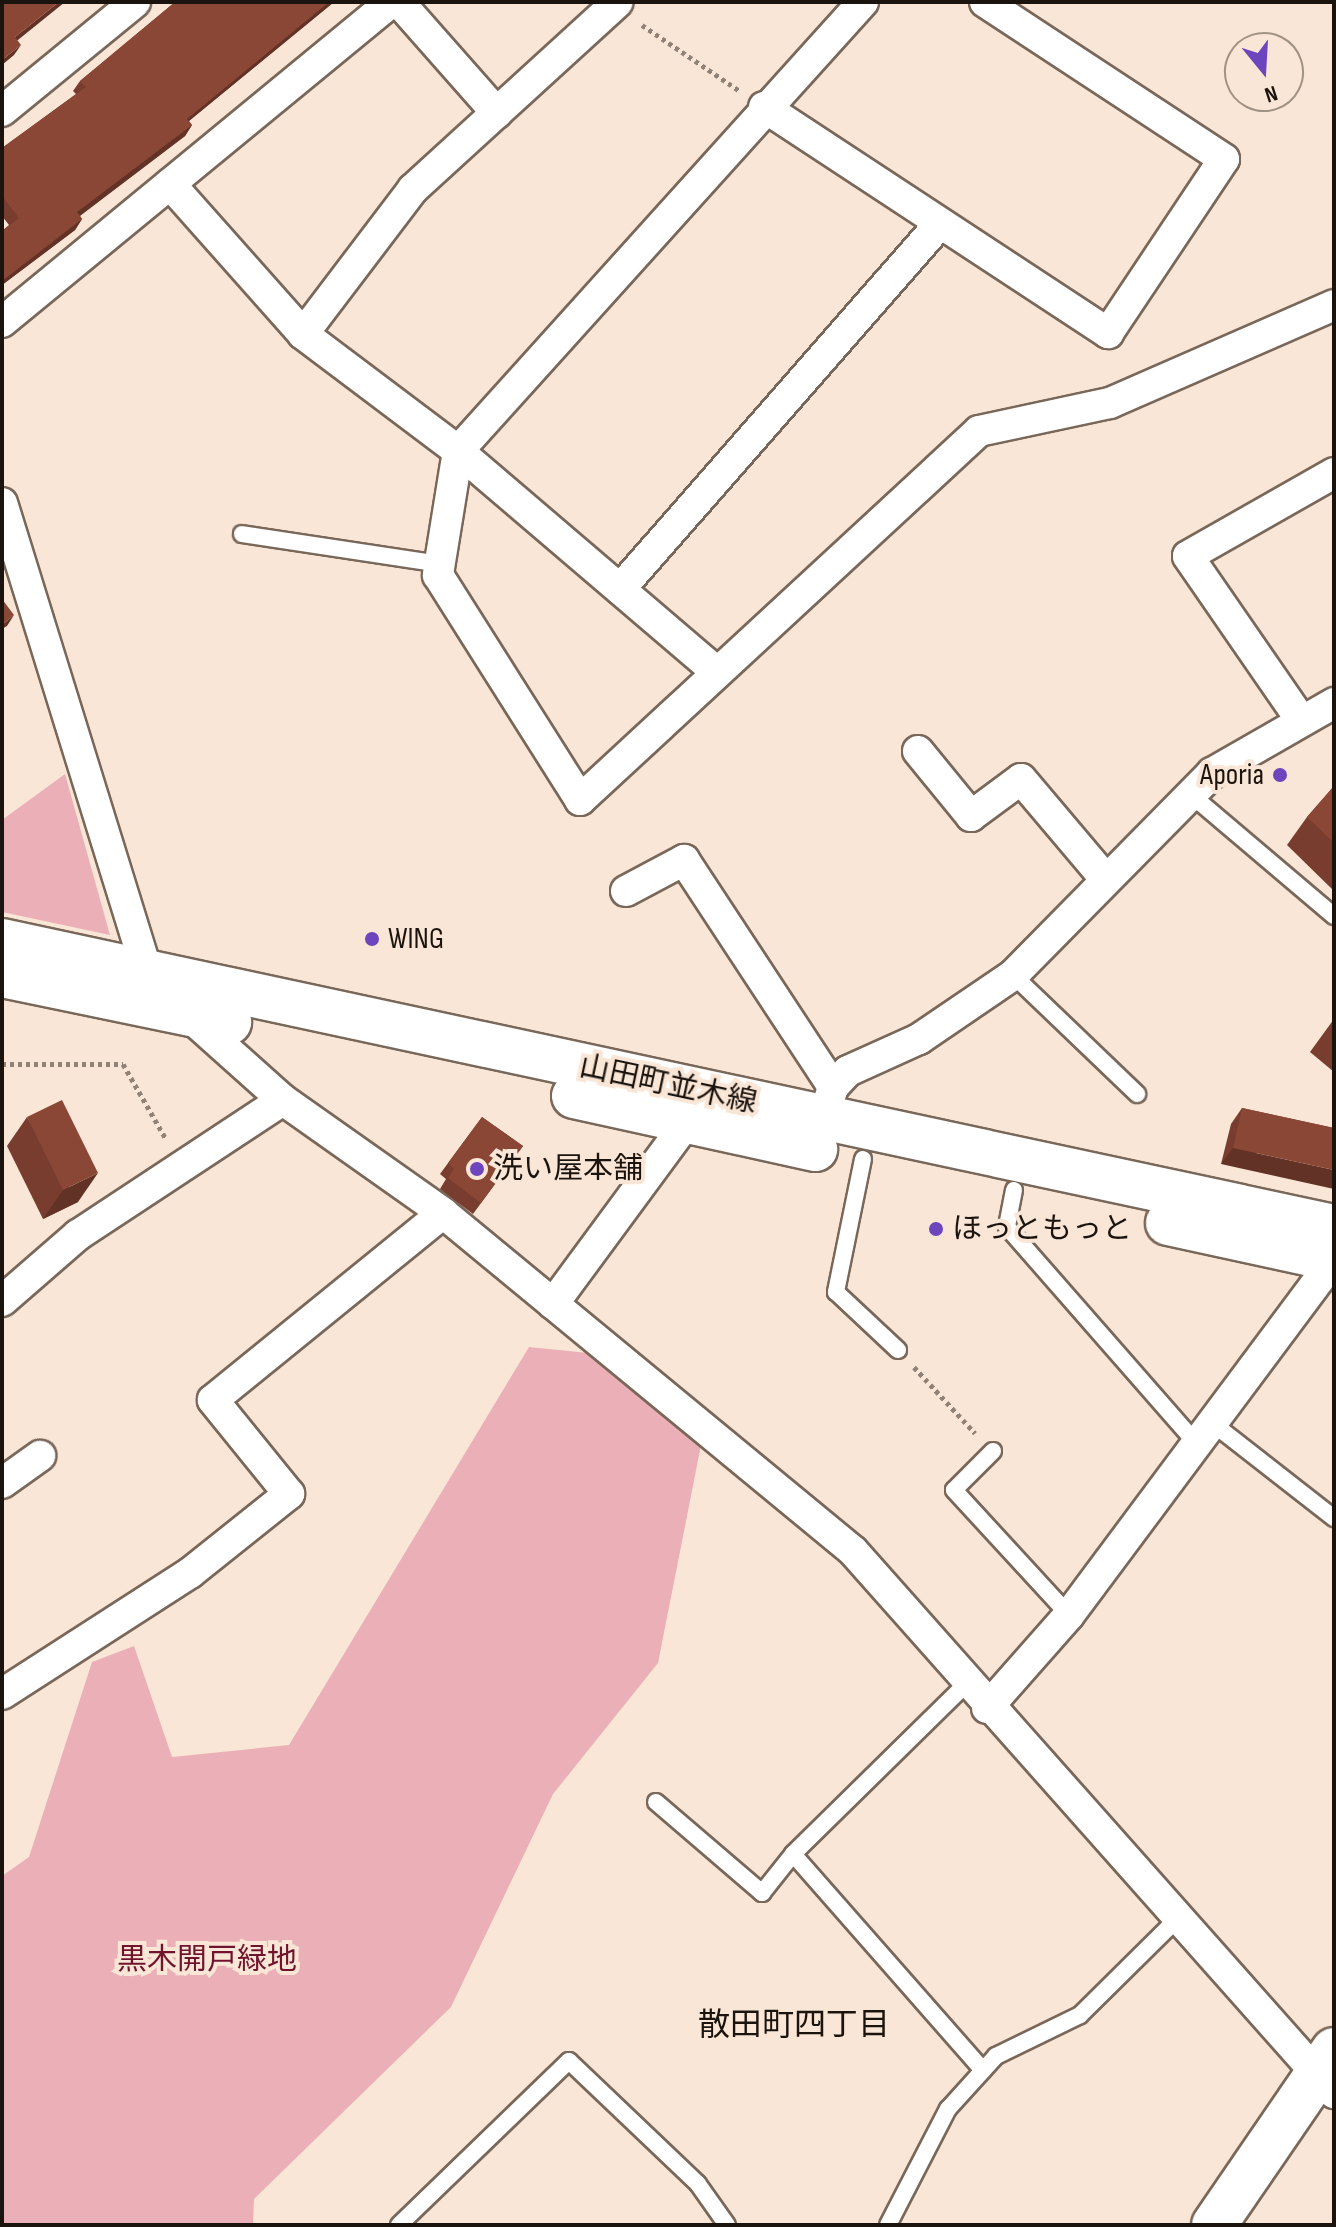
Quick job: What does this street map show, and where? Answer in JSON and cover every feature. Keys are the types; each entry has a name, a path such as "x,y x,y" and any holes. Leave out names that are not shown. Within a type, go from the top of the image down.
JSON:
{"street":[{"path":"2,111 135,2"},
{"path":"2,322 391,2"},
{"path":"399,2 497,113"},
{"path":"863,2 764,107 458,451 438,575 580,800 714,670 979,431 1110,403 1334,305"},
{"path":"764,107 1108,333 1224,159 985,2"},
{"path":"303,334 413,189 615,4"},
{"path":"170,184 303,334 458,451 714,670"},
{"path":"620,589 940,223"},
{"path":"1301,720 1188,556 1334,473"},
{"path":"2,503 147,970 182,1011 283,1100 443,1213 853,1551 987,1708 1177,1919 1329,2073 1214,2225"},
{"path":"626,891 684,860 823,1118 1013,975 1103,876 1189,793 1301,720 1334,703"},
{"path":"918,751 971,816 1021,779 1103,876"},
{"name":"山田町並木線","path":"2,941 147,970 260,1001 698,1107"},
{"name":"山田町並木線","path":"2,975 698,1107 823,1118 1334,1227"},
{"path":"2,1301 78,1235 283,1100"},
{"path":"553,1304 698,1107"},
{"name":"山田町並木線","path":"823,1118 863,1159 1334,1259"},
{"path":"2,1694 190,1573 289,1494 213,1400 443,1213"},
{"path":"987,1708 1069,1615 1334,1259"}],"lane":[{"path":"242,534 440,564"},
{"path":"1189,793 1334,916"},
{"path":"1013,975 1137,1094"},
{"path":"863,1159 836,1292 898,1350"},
{"path":"1014,1190 1007,1227 1204,1432 1334,1518"},
{"path":"993,1451 954,1490 1069,1615"},
{"path":"656,1802 762,1893 793,1854 966,1684"},
{"path":"793,1854 983,2070"},
{"path":"888,2225 948,2109 996,2056 1080,2015 1177,1919"},
{"path":"399,2225 569,2061 698,2184 727,2225"}],"path":[{"path":"615,4 764,107"},
{"path":"2,1064 123,1064 183,1167"},
{"path":"898,1350 993,1451"}],"green space":[{"path":"65,774 110,935 2,912 2,820"},
{"name":"黒木開戸緑地","path":"529,1347 608,1355 701,1445 658,1663 553,1794 451,2007 254,2199 253,2225 2,2225 2,1876 29,1857 92,1662 134,1646 172,1757 289,1745"}],"building":[{"path":"2,2 59,2 15,37 21,45 2,60"},
{"path":"175,2 329,2 187,119 192,125 77,212 82,219 2,281 2,231 19,218 2,196 2,148 86,87 80,81"},
{"path":"2,599 14,615 2,625"},
{"path":"1334,786 1334,843 1307,817"},
{"path":"62,1100 98,1173 63,1190 27,1117"},
{"path":"1242,1108 1334,1128 1334,1170 1233,1148"},
{"path":"482,1117 523,1146 481,1203 448,1178 454,1169 448,1163"}],"place":[{"name":"Aporia","path":"1280,775"},
{"name":"WING","path":"372,939"},
{"name":"洗い屋本舗","path":"477,1169"},
{"name":"ほっともっと","path":"936,1229"}],"district":[{"name":"散田町四丁目","path":"794,2026"}]}
